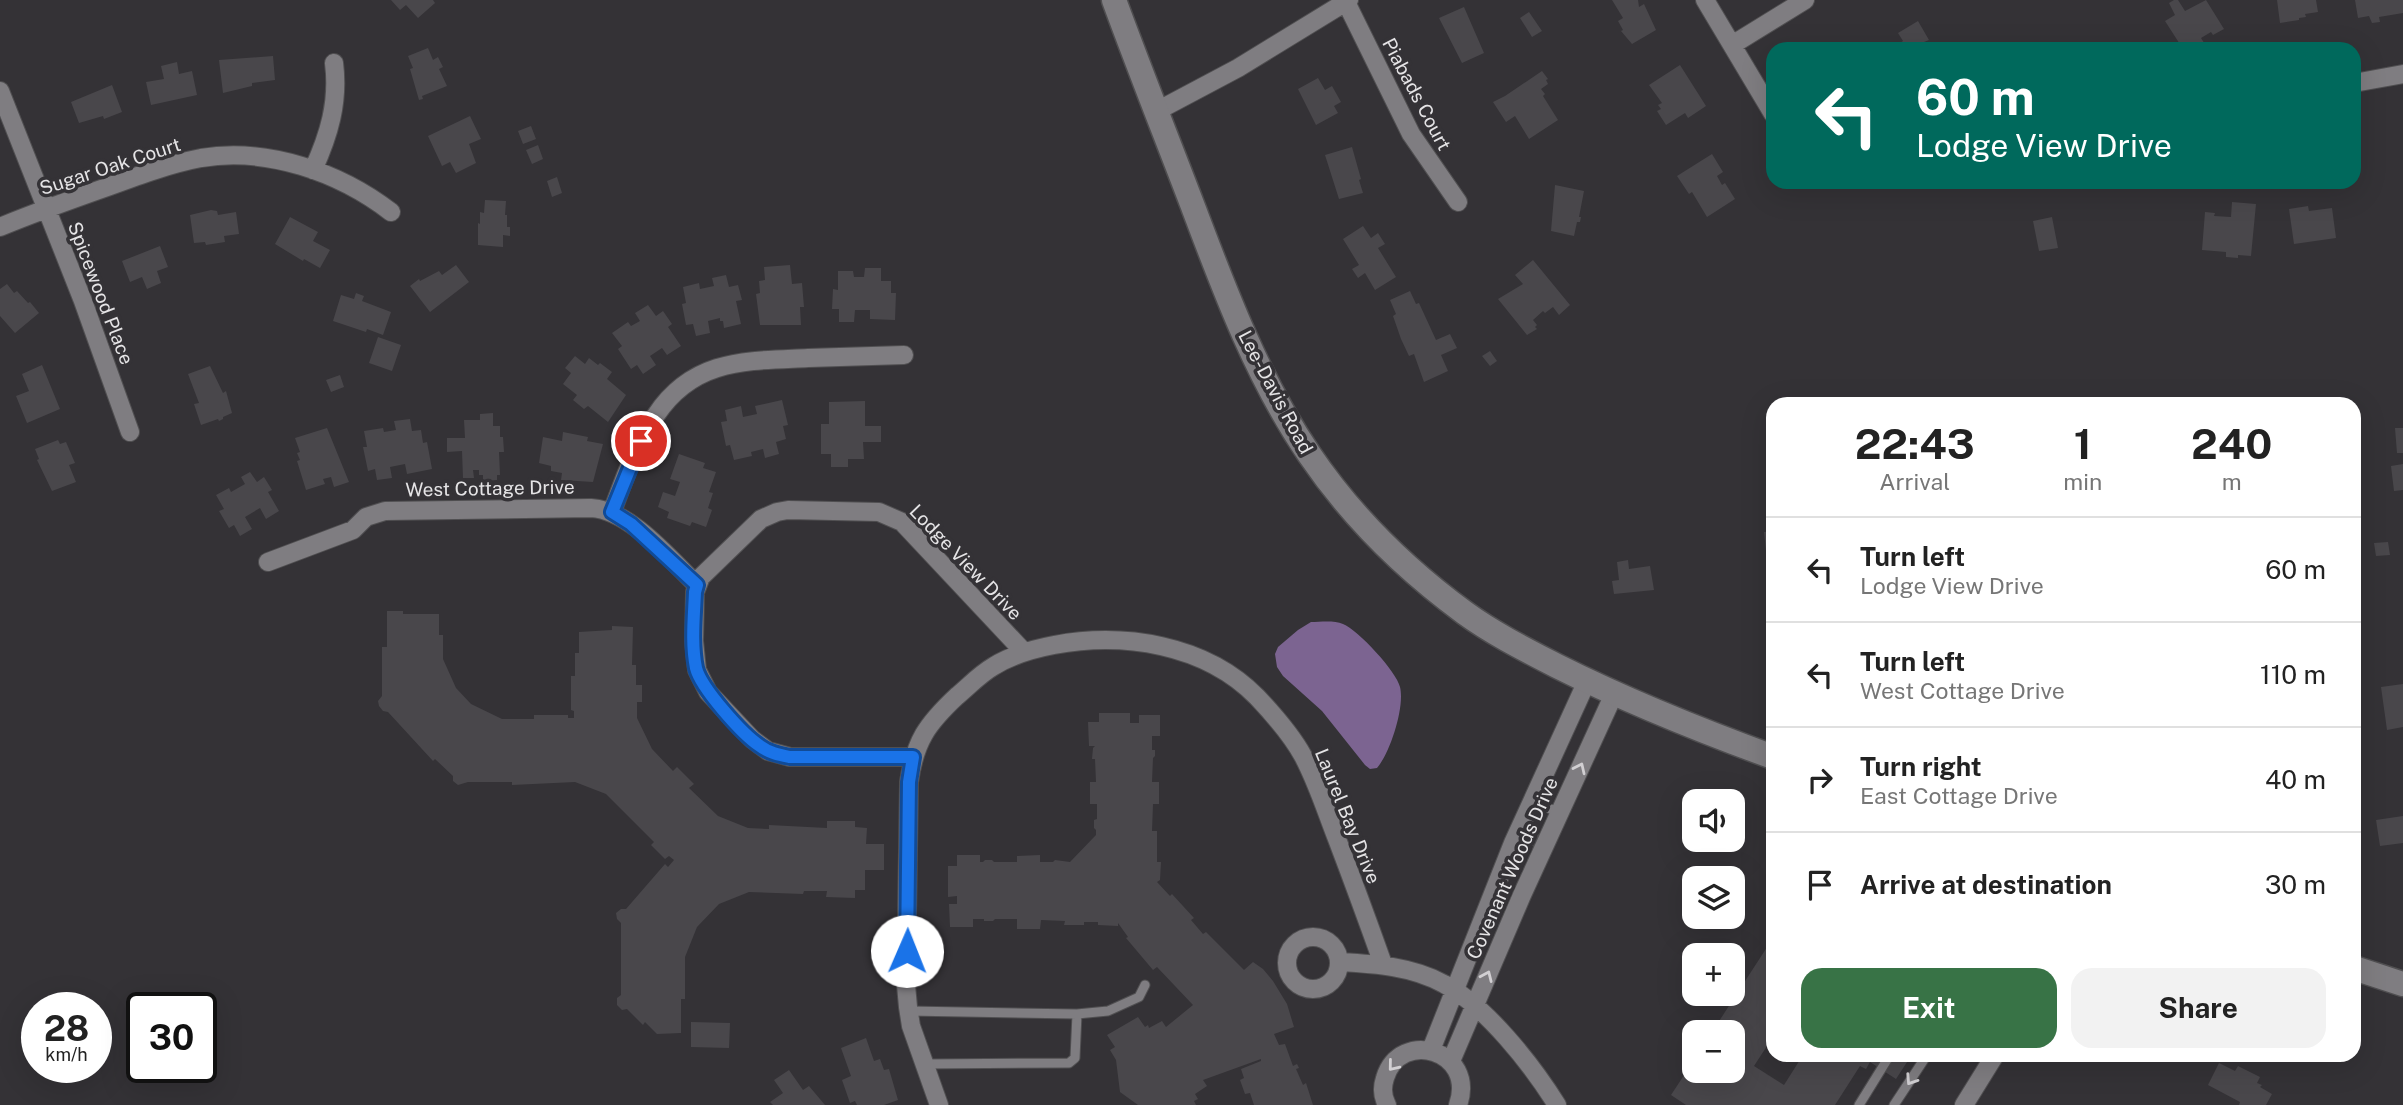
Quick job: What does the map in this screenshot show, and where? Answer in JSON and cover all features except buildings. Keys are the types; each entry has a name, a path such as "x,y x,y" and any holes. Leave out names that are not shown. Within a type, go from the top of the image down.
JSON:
{"main road":[{"name":"Lee-Davis Road","path":"1114,0 1217,269 1252,352 1290,426 1337,493 1379,540 1422,580 1515,644 1614,694 1690,727 1766,754"},
{"path":"2361,970 2403,984"}],"street":[{"path":"1705,0 1766,102"},
{"path":"1732,45 1805,0"},
{"path":"1157,111 1238,68 1347,1"},
{"name":"Piabads Court","path":"1347,1 1411,134 1458,202"},
{"path":"313,170 334,113 337,86 334,63"},
{"path":"2361,82 2403,74"},
{"name":"Spicewood Place","path":"0,91 83,301 130,432"},
{"name":"Sugar Oak Court","path":"0,227 169,165 203,158 252,156 313,170 345,184 391,212"},
{"path":"612,512 641,441 656,415 669,399 703,373 739,361 904,355"},
{"name":"West Cottage Drive","path":"268,562 353,530 366,517 385,511 603,508 631,524 697,585"},
{"name":"Lodge View Drive","path":"697,585 707,570 754,524 769,514 788,510 879,512 902,522 1024,652"},
{"path":"697,585 694,641 696,670 708,692 759,746 790,757 913,757"},
{"name":"Laurel Bay Drive","path":"939,1105 911,1026 906,985 909,782 913,757 923,733 945,707 995,665 1024,652 1082,640 1120,639 1155,644 1212,665 1254,694 1290,735 1303,756 1383,964"},
{"name":"Covenant Woods Drive","path":"1431,1050 1513,843 1587,681"},
{"name":"Covenant Woods Drive","path":"1451,1061 1614,694"},
{"path":"1339,962 1383,964 1430,977 1455,991 1474,1006 1519,1052 1557,1105"},
{"path":"1387,1105 1382,1086 1386,1073 1394,1062 1417,1050 1431,1050 1451,1061 1461,1083 1458,1105"},
{"path":"1964,1105 1991,1062"}],"lane":[{"path":"1532,801 1560,813"},
{"path":"909,1011 1077,1014 1108,1011 1139,997 1145,985"},
{"path":"923,1064 1069,1063 1075,1058 1077,1014"},
{"path":"1859,1105 1887,1062"},
{"path":"1895,1105 1923,1062"}],"shaded area":[{"path":"1311,622 1335,622 1350,628 1376,652 1397,680 1401,696 1398,717 1387,752 1377,768 1370,769 1365,765 1322,711 1283,676 1277,667 1275,654 1278,647"}],"route":[{"path":"641,441 612,512 631,524 697,585 694,659 696,670 708,692 759,746 778,755 913,757 909,782 907,951"}]}
